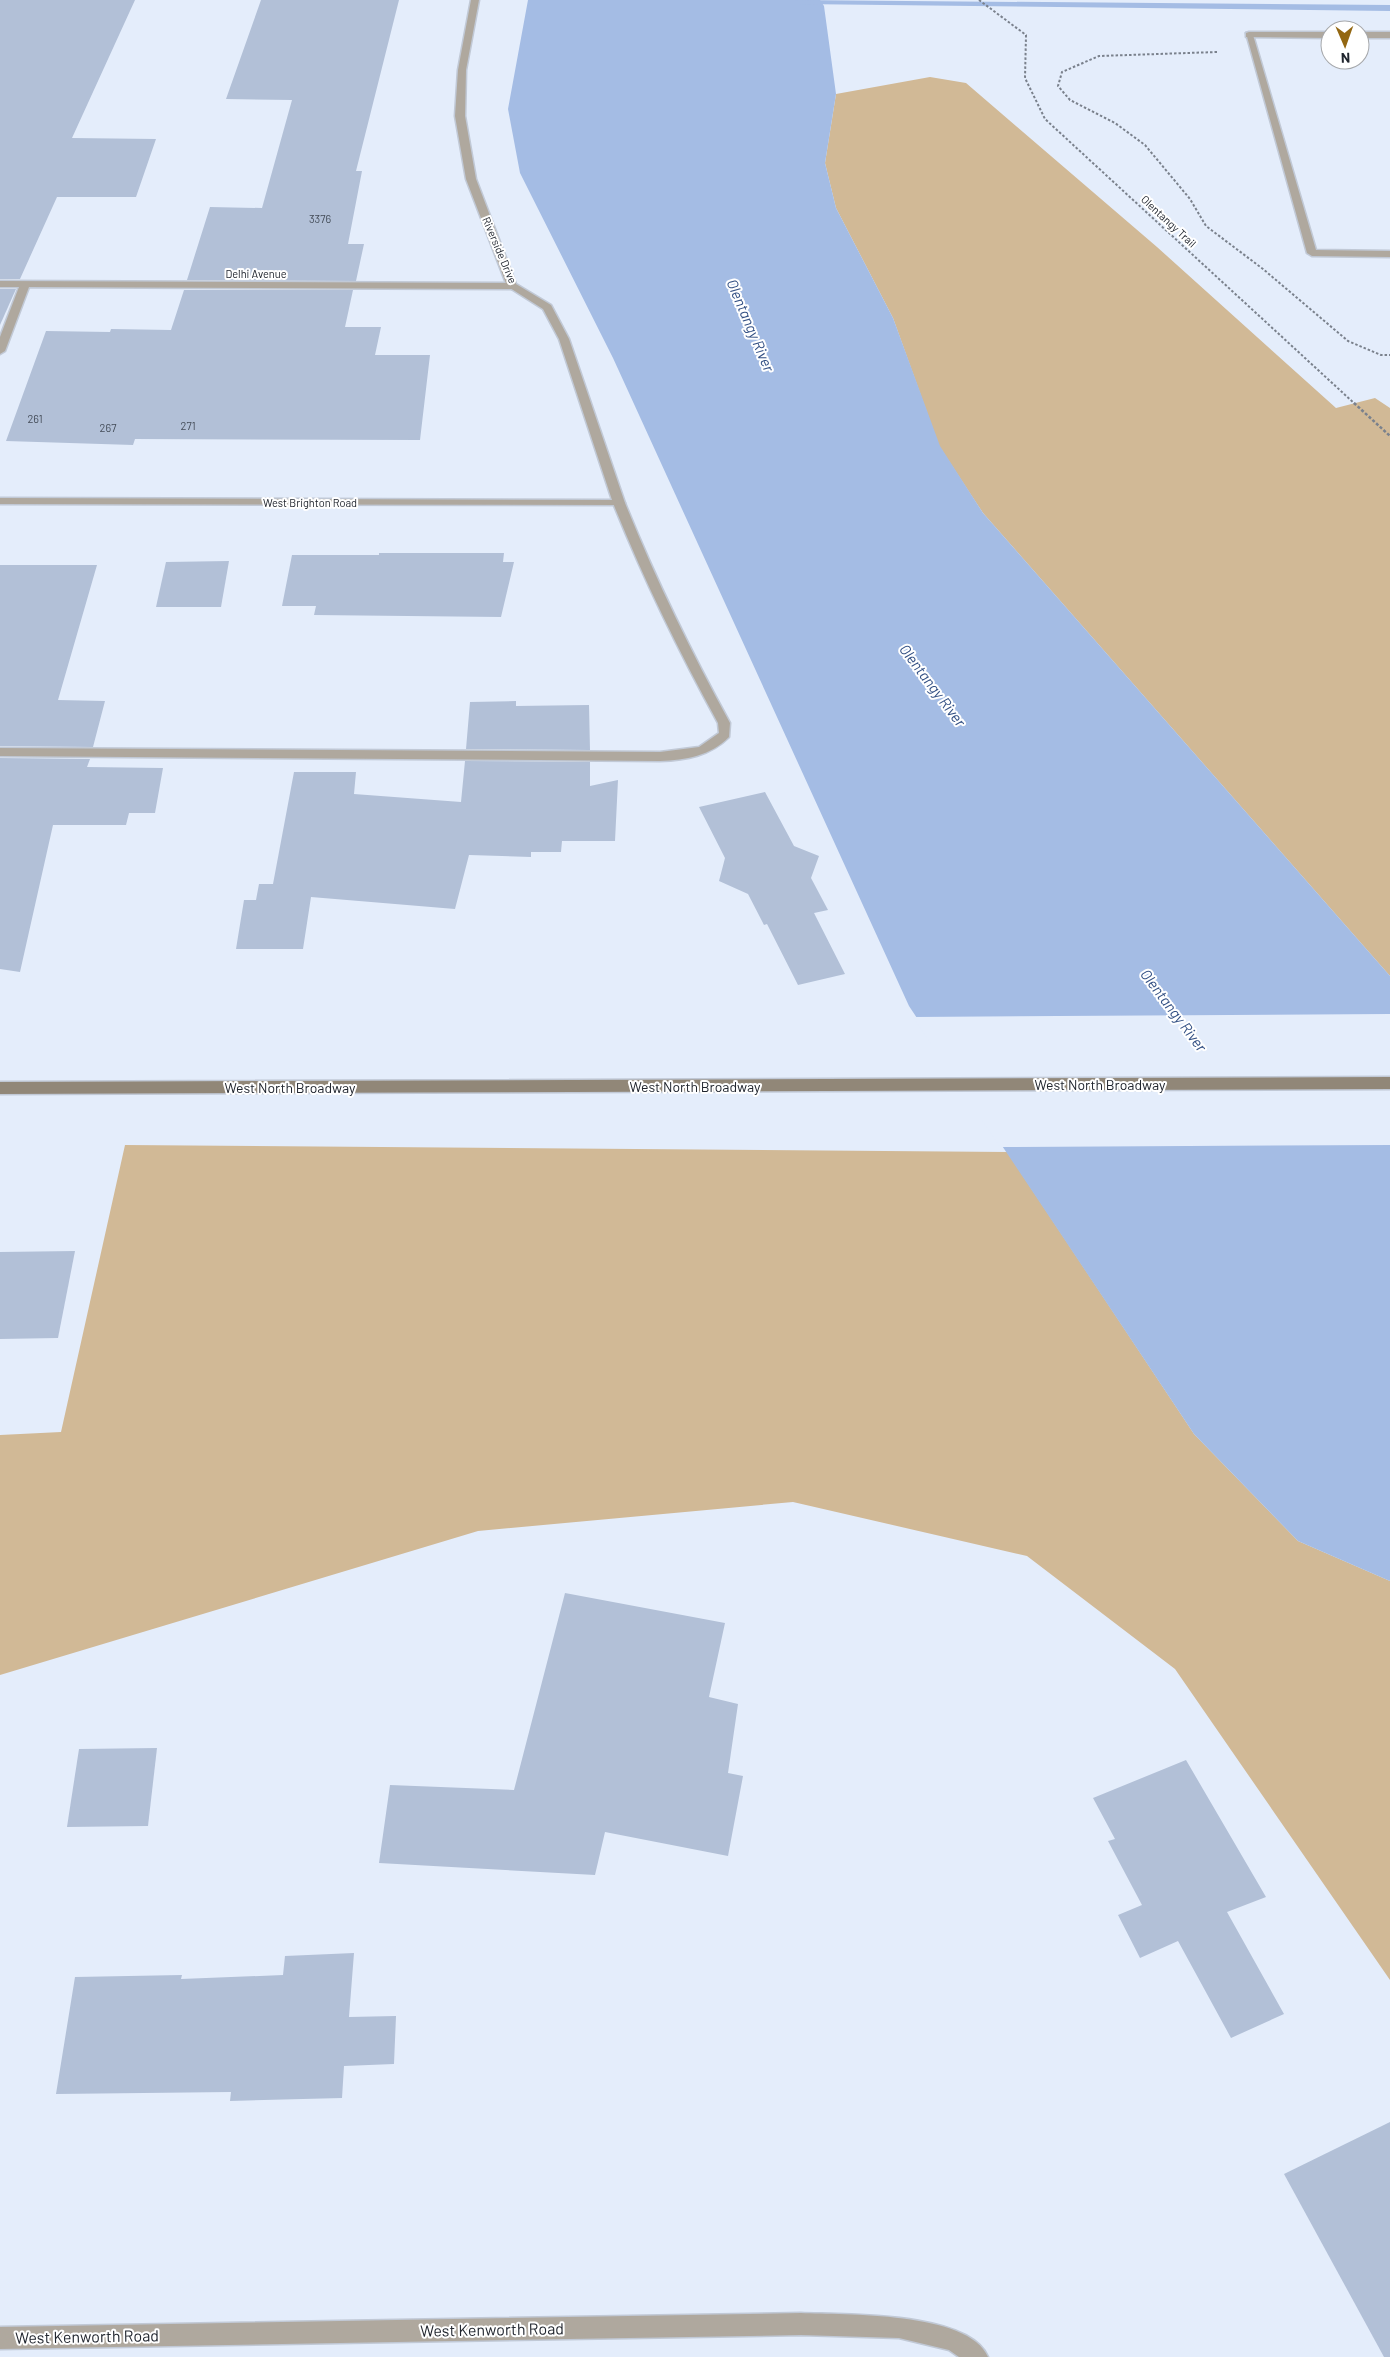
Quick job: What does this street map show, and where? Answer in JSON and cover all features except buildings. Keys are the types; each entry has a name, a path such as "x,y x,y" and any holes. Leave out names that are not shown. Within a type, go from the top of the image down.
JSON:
{"main road":[{"name":"West North Broadway","path":"0,1088 1390,1083"}],"street":[{"name":"Riverside Drive","path":"0,752 667,755 703,750 721,740 725,734 724,723 681,645 649,577 619,503 564,339 547,307 512,286 472,179 460,116 462,70 475,0"},
{"path":"1320,35 1249,35 1312,253 1390,254"},
{"path":"1370,35 1390,35"},
{"name":"Delhi Avenue","path":"0,284 512,286"},
{"path":"0,351 25,284"},
{"name":"West Brighton Road","path":"0,501 619,503"},
{"name":"West Kenworth Road","path":"0,2338 801,2324 899,2327 954,2341 977,2357"}],"path":[{"name":"Olentangy Trail","path":"979,0 1026,35 1025,78 1045,119 1390,436"},
{"path":"1254,53 1172,52 1099,56 1062,72 1058,86 1070,100 1115,123 1146,145 1190,199 1206,226 1263,269 1348,341 1381,355 1390,355"}],"shaded area":[{"path":"930,77 966,83 1157,247 1336,408 1375,398 1390,408 1390,976 983,513 939,446 893,318 836,208 825,163 836,94"},
{"path":"125,1145 1007,1152 1194,1434 1298,1541 1390,1581 1390,1980 1175,1669 1027,1556 793,1502 478,1531 0,1675 0,1435 61,1432"}],"water":[{"name":"Olentangy River","path":"528,0 820,0 824,6 836,94 825,163 836,208 893,318 940,446 983,513 1390,976 1390,1581 1298,1541 1194,1434 909,1006 613,358 520,173 508,109"}],"pier":[{"path":"1390,1014 1390,1145 1000,1147 913,1017"}],"waterway":[{"path":"798,1 1390,8"}]}
